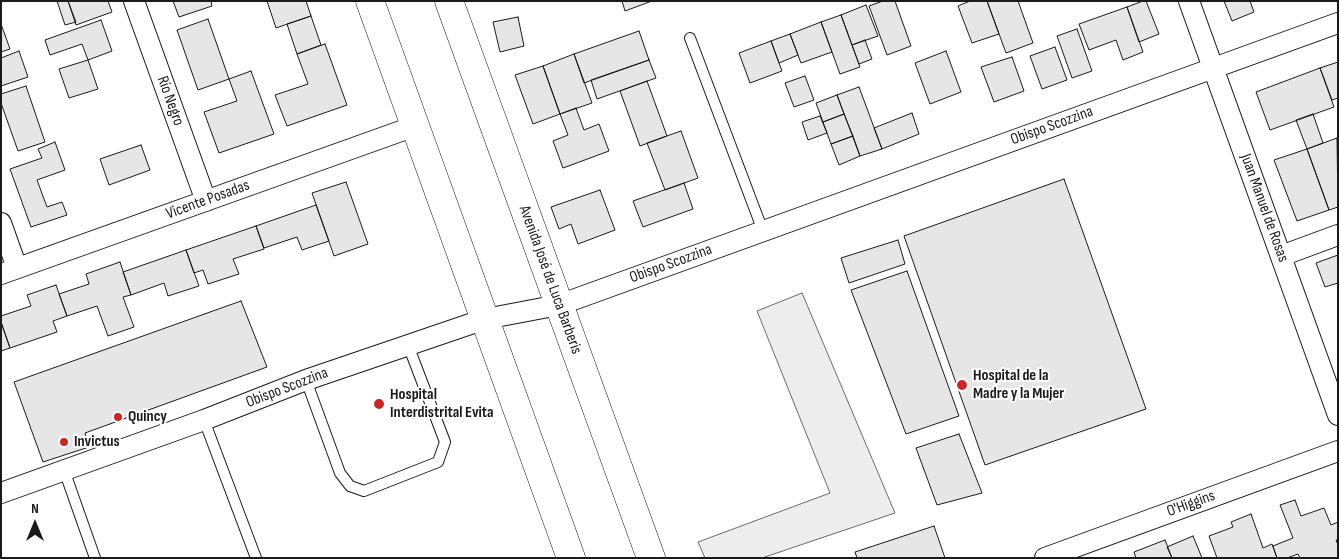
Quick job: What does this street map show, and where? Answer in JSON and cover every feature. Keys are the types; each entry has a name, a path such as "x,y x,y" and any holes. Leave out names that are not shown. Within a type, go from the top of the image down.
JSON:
{"main road":[{"path":"370,1 571,558"},
{"name":"Avenida José de Luca Barberis","path":"449,1 651,558"}],"street":[{"name":"Río Negro","path":"134,1 206,202"},
{"name":"Juan Manuel de Rosas","path":"1189,1 1338,415"},
{"name":"Obispo Scozzina","path":"1,493 204,420 306,380 485,318 559,305 1338,23"},
{"name":"Vicente Posadas","path":"9,271 415,126"},
{"path":"1,223 9,271"},
{"path":"1281,256 1338,235"},
{"name":"O'Higgins","path":"1045,558 1338,451"}],"lane":[{"path":"690,38 763,231"},
{"path":"306,380 340,473 350,486 364,491 438,462 446,442 408,345"},
{"path":"204,420 256,558"},
{"path":"64,470 95,558"}],"shaded area":[{"path":"802,293 895,513 762,558 705,558 698,542 830,493 757,311"}],"building":[{"path":"57,1 68,1 76,22 65,25"},
{"path":"68,1 108,1 112,12 76,25"},
{"path":"173,1 211,1 212,6 179,17"},
{"path":"267,1 306,1 311,16 276,28"},
{"path":"622,1 652,1 625,11"},
{"path":"883,1 895,1 911,46 887,55 869,6"},
{"path":"970,1 987,1 999,34 972,43 958,6"},
{"path":"987,1 1018,1 1033,43 1006,53"},
{"path":"1146,1 1159,34 1139,42 1127,7"},
{"path":"1224,1 1250,1 1254,12 1232,21"},
{"path":"866,5 878,36 852,45 841,15"},
{"path":"1127,7 1143,52 1123,60 1116,40 1089,50 1079,24"},
{"path":"841,15 860,67 840,74 821,22"},
{"path":"311,16 321,45 297,54 287,24"},
{"path":"518,17 524,46 500,52 493,22"},
{"path":"208,19 229,79 198,90 177,30"},
{"path":"101,20 112,51 88,60 82,44 50,55 45,40"},
{"path":"821,22 832,52 801,63 790,34"},
{"path":"1,24 10,49 1,52"},
{"path":"1077,29 1092,71 1072,78 1057,36"},
{"path":"639,31 649,60 584,83 574,54"},
{"path":"790,34 798,55 779,63 771,41"},
{"path":"865,40 872,59 859,64 852,45"},
{"path":"771,41 782,71 750,83 739,53"},
{"path":"325,44 347,105 287,126 275,95 308,84 297,54"},
{"path":"1055,47 1067,80 1042,89 1030,56"},
{"path":"19,51 28,77 1,86 1,58"},
{"path":"946,51 961,92 930,104 915,63"},
{"path":"574,54 592,103 560,114 543,66"},
{"path":"1012,57 1024,91 994,102 981,67"},
{"path":"88,60 98,89 69,98 59,69"},
{"path":"649,60 656,78 597,99 591,80"},
{"path":"1338,62 1338,98 1332,100 1320,68"},
{"path":"543,66 560,114 533,124 515,75"},
{"path":"1320,68 1334,107 1270,130 1256,92"},
{"path":"251,71 274,134 219,153 204,112 237,101 229,79"},
{"path":"805,76 814,100 794,107 785,83"},
{"path":"647,81 667,136 640,146 620,91"},
{"path":"26,86 45,142 18,151 1,103 1,94"},
{"path":"859,87 882,149 860,156 837,95"},
{"path":"837,95 844,114 823,122 816,103"},
{"path":"576,108 584,130 599,124 609,151 563,168 553,141 568,135 560,114"},
{"path":"912,113 919,134 882,149 874,128"},
{"path":"844,114 853,136 831,144 823,122"},
{"path":"1313,114 1323,143 1307,149 1296,120"},
{"path":"820,116 827,133 808,140 802,122"},
{"path":"681,131 698,178 665,190 647,143"},
{"path":"853,136 860,156 839,165 831,144"},
{"path":"1337,138 1338,207 1329,210 1307,149"},
{"path":"55,142 65,170 37,180 47,207 62,202 67,215 31,227 10,169 42,158 38,149"},
{"path":"141,145 150,170 109,185 100,159"},
{"path":"1307,149 1329,210 1297,221 1274,160"},
{"path":"1064,179 1146,409 985,465 904,236"},
{"path":"346,182 368,244 334,256 312,193"},
{"path":"684,183 693,209 643,227 633,201"},
{"path":"600,190 615,230 578,244 571,224 559,229 551,207"},
{"path":"316,205 329,241 302,250 297,237 264,248 256,226"},
{"path":"256,226 264,249 233,259 239,274 208,284 203,270 194,273 186,250"},
{"path":"898,240 905,264 849,283 841,258"},
{"path":"186,250 199,286 168,296 164,283 131,295 123,272"},
{"path":"1338,255 1338,283 1325,287 1316,263"},
{"path":"120,262 131,295 123,297 134,327 108,336 97,306 67,316 59,294 89,284 86,274"},
{"path":"907,271 959,416 906,434 851,290"},
{"path":"56,285 67,316 53,321 57,332 10,348 1,322 1,316 31,306 27,295"},
{"path":"241,301 267,367 85,433 89,447 43,462 14,382"},
{"path":"1,322 10,348 1,351"},
{"path":"959,434 982,493 937,505 916,448"},
{"path":"1295,500 1301,516 1324,508 1331,525 1338,522 1338,540 1336,540 1338,558 1300,558 1298,554 1287,558 1277,558 1273,546 1293,538 1280,505"},
{"path":"1251,514 1263,548 1272,544 1277,558 1217,558 1209,536 1233,527 1231,522"},
{"path":"934,526 945,558 857,558 855,552"},
{"path":"1193,536 1202,558 1172,558 1167,547"},
{"path":"1165,540 1172,558 1136,558 1134,552"}],"place":[{"name":"Hospital de la Madre y la Mujer","path":"962,385"},
{"name":"Hospital Interdistrital Evita","path":"379,404"},
{"name":"Quincy","path":"118,417"},
{"name":"Invictus","path":"64,442"}]}
